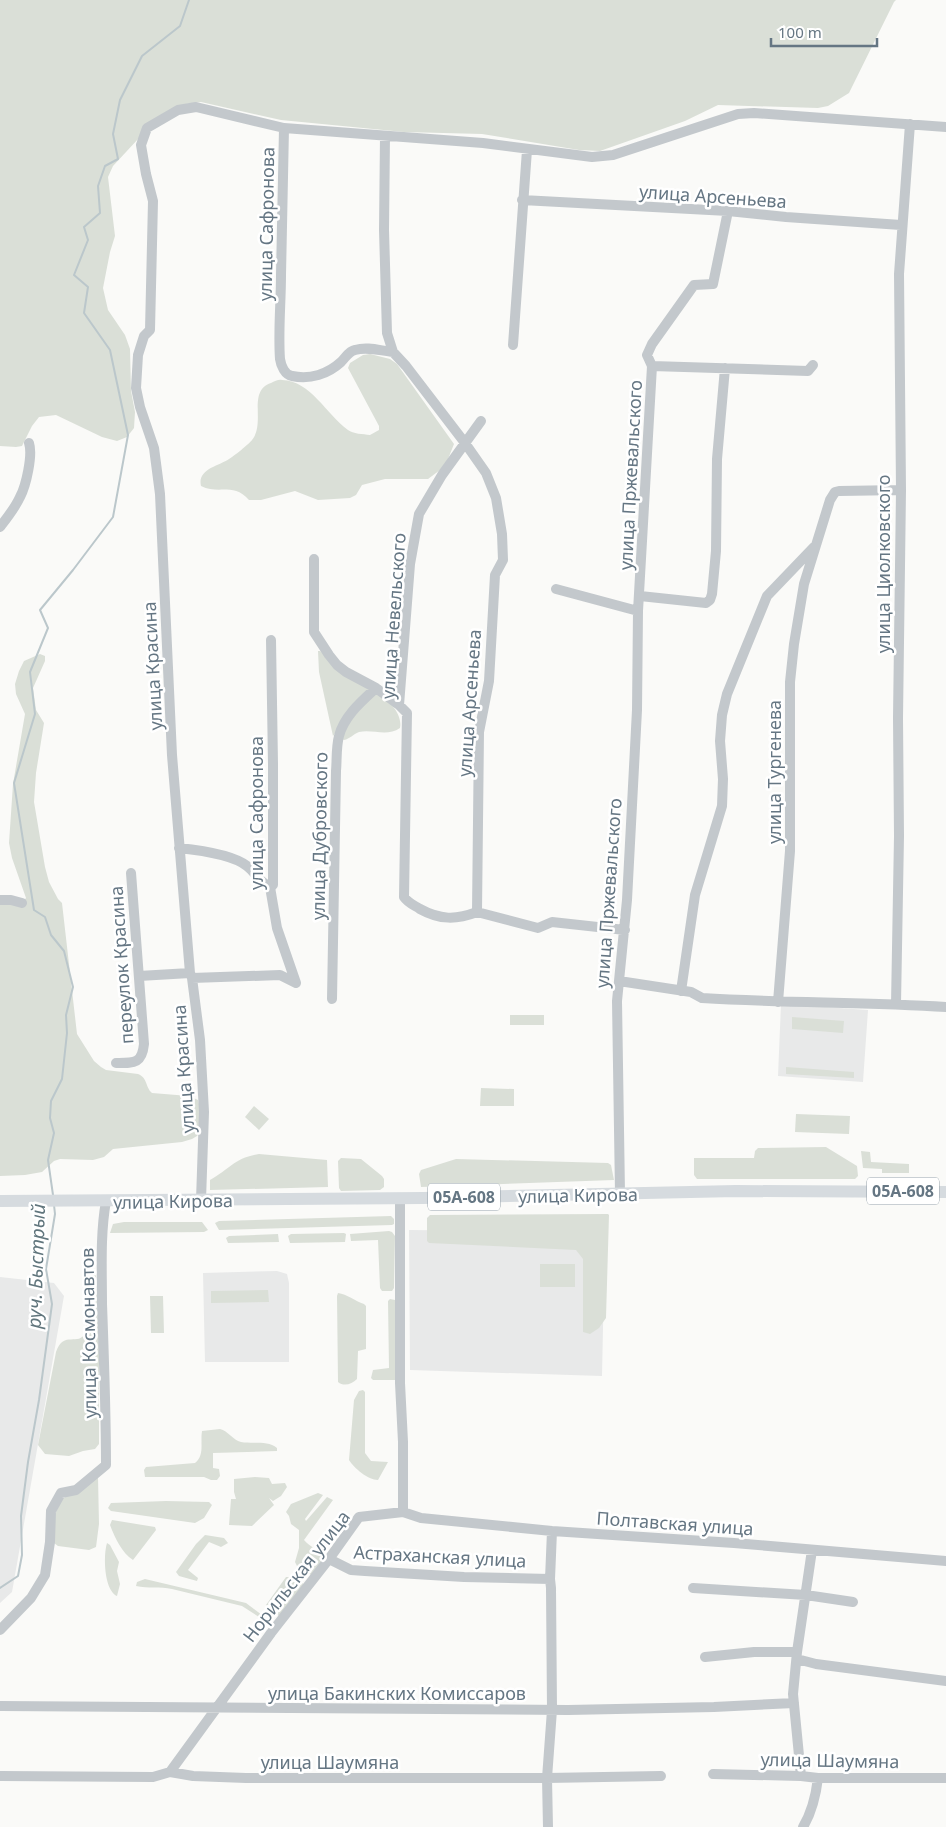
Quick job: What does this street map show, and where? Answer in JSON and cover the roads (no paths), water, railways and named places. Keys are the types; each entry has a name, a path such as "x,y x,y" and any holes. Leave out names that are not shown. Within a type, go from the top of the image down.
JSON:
{"main road":[{"name":"улица Кирова","path":"0,1201 400,1198 620,1193 946,1192"}],"street":[{"name":"улица Красина","path":"201,1200 204,1112 200,1040 191,976 172,755 160,494 154,448 140,407 136,388 138,355 144,336 150,330 151,303 153,201 142,152 143,137 150,125 178,110 189,107 202,108 284,128"},
{"path":"284,128 483,143 592,157 613,155 738,114 946,127"},
{"name":"улица Циолковского","path":"896,1004 901,490 899,274 910,124"},
{"name":"улица Сафронова","path":"284,128 280,321 280,360 284,370 292,376 308,378 319,375 335,366 356,350 366,349 393,352"},
{"path":"385,136 386,326 393,352 465,443 481,421"},
{"path":"513,345 527,150"},
{"name":"улица Арсеньева","path":"522,200 728,211 902,225"},
{"name":"улица Пржевальского","path":"620,1193 616,1023 625,930 636,710 638,611 652,366 647,355 648,350 694,285 713,284 728,211"},
{"path":"652,366 808,370 813,365"},
{"name":"улица Пржевальского","path":"640,596 706,603 710,600 716,551 717,459 725,368"},
{"path":"0,527 22,494 29,465 29,443"},
{"name":"улица Арсеньева","path":"465,443 486,473 496,498 502,534 503,560 495,575 489,681 479,732 477,912"},
{"name":"улица Невельского","path":"465,443 442,475 419,514 410,564 399,706 407,713 404,897 417,907 440,918 457,918 477,912"},
{"name":"улица Тургенева","path":"778,1002 790,851 790,682 799,605 830,500 835,492 901,490"},
{"path":"681,990 695,895 722,806 723,779 720,741 722,715 727,694 767,596 817,544"},
{"path":"314,559 314,632 337,665 376,688 399,706"},
{"path":"556,589 638,611"},
{"name":"улица Сафронова","path":"191,976 280,975 296,983 277,928 270,887 273,885 271,640"},
{"name":"улица Дубровского","path":"332,998 338,738 343,724 358,705 376,688"},
{"path":"179,848 203,851 238,862 248,867 260,881 270,887"},
{"name":"переулок Красина","path":"116,1063 134,1063 143,1053 144,1044 131,873"},
{"path":"0,900 22,903"},
{"path":"477,912 538,928 552,922 625,930"},
{"path":"139,976 191,976"},
{"path":"619,981 691,992 702,998 946,1007"},
{"path":"400,1198 400,1383 403,1442 403,1512"},
{"name":"улица Космонавтов","path":"0,1630 31,1598 45,1575 50,1542 51,1511 60,1493 76,1490 106,1464 102,1261 103,1219 106,1201"},
{"name":"Полтавская улица","path":"403,1512 420,1518 438,1520 946,1561"},
{"name":"Норильская улица","path":"170,1772 271,1633 359,1517 403,1512"},
{"path":"548,1827 548,1778 552,1710 550,1579 552,1530"},
{"path":"801,1776 793,1694 812,1550"},
{"name":"Астраханская улица","path":"329,1559 351,1570 464,1577 550,1579"},
{"path":"693,1588 806,1595 853,1602"},
{"path":"705,1658 754,1652 797,1656 816,1664 946,1681"},
{"name":"улица Бакинских Комиссаров","path":"0,1706 552,1710 680,1708 794,1703"},
{"name":"улица Шаумяна","path":"0,1776 153,1778 170,1772 193,1776 246,1778 661,1776"},
{"name":"улица Шаумяна","path":"713,1774 818,1778 946,1778"},
{"path":"803,1827 817,1790 818,1778"}],"waterway":[{"name":"руч. Быстрый","path":"53,1195 48,1160 54,1133 50,1118 51,1101 62,1079 67,1033 66,1015 73,987 64,951 51,935 45,917 34,910 14,783 35,714 30,672 48,628 40,610 113,517 128,435 110,350 84,313 88,287 74,275 88,240 84,227 100,213 98,186 105,166 118,159 113,134 120,100 142,56 180,26 189,0"},
{"name":"руч. Быстрый","path":"0,1588 18,1576 22,1555 21,1516 52,1304 46,1269 55,1214 54,1205"}]}
